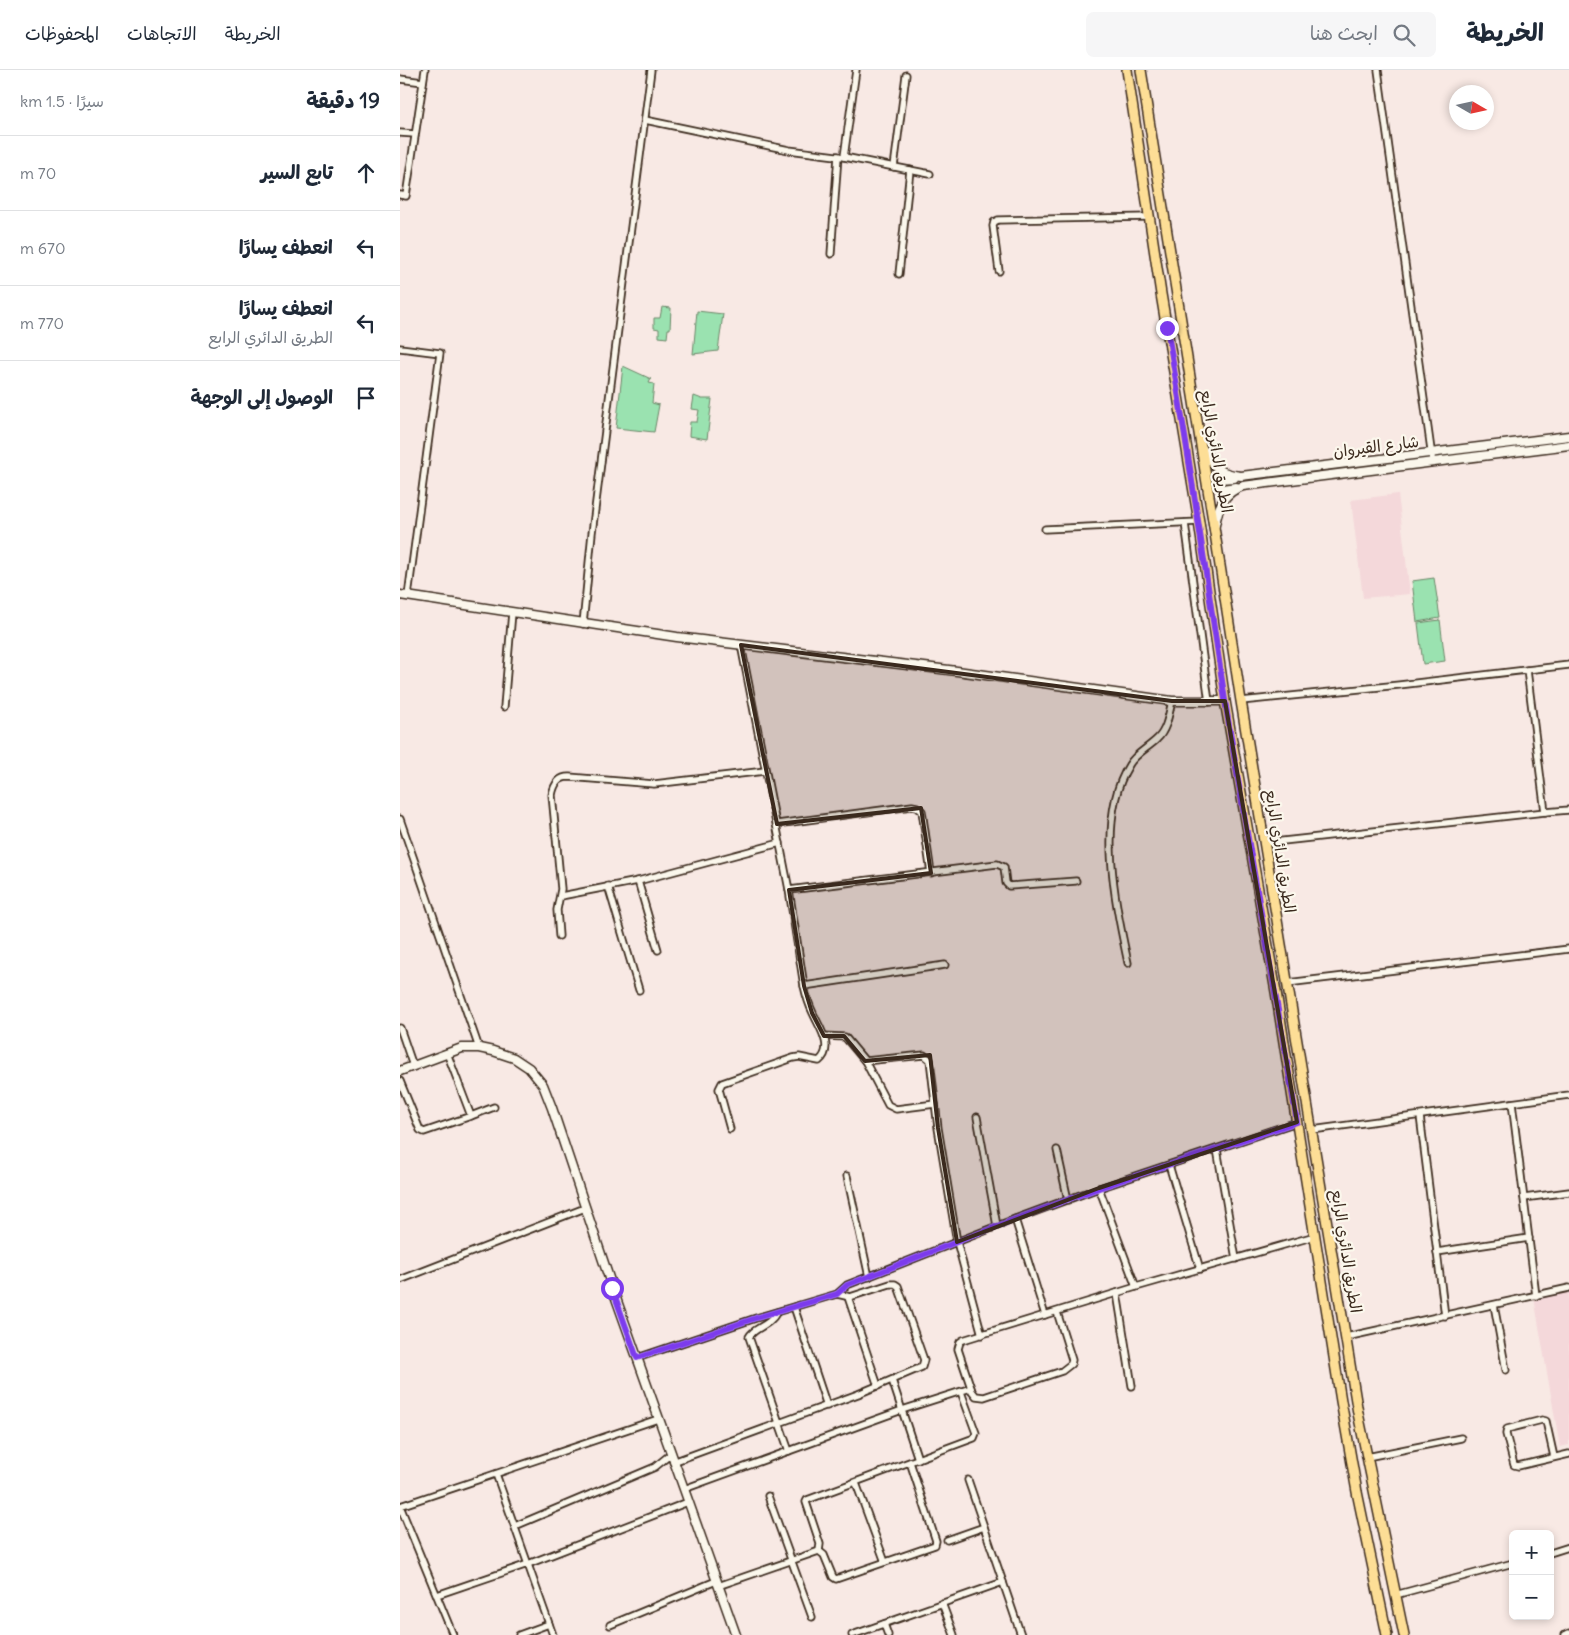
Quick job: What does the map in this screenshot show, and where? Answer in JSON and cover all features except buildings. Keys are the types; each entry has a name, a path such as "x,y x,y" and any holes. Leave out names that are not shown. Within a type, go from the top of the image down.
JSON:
{"main road":[{"name":"الطريق الدائري الرابع","path":"1127,70 1199,522 1225,702 1276,992 1356,1483 1387,1635"},
{"name":"الطريق الدائري الرابع","path":"1141,70 1286,982 1367,1458 1404,1635"},
{"path":"1306,1179 1320,1176"}],"street":[{"path":"400,195 406,196 425,70"},
{"path":"583,624 592,533 651,70"},
{"path":"830,254 841,157 856,70"},
{"path":"1378,70 1432,461"},
{"path":"894,167 906,75"},
{"path":"400,79 423,82"},
{"path":"645,120 789,150 841,157 930,174"},
{"path":"400,133 415,134"},
{"path":"899,274 910,170"},
{"path":"999,271 993,226 996,221 1149,217"},
{"path":"400,348 440,353 404,596 583,624 957,671 1172,701 1225,702"},
{"name":"شارع القيروان","path":"1569,436 1241,476 1220,479 1218,486 1222,489 1240,487 1569,445"},
{"name":"شارع القيروان","path":"1200,444 1217,469 1241,476"},
{"path":"1214,527 1222,501 1233,490 1240,487"},
{"path":"1045,529 1199,522"},
{"path":"1185,523 1209,702"},
{"path":"504,707 512,612"},
{"path":"730,1129 719,1090 722,1083 793,1058 799,1057 819,1061 823,1058 826,1051 824,1036 812,1013 804,986 777,824 740,645"},
{"path":"1240,701 1569,665"},
{"path":"1527,670 1545,812"},
{"path":"1128,963 1114,880 1111,848 1112,818 1122,779 1129,763 1162,734 1172,701"},
{"path":"559,936 557,910 560,896 552,795 557,782 562,778 574,777 654,784 765,771"},
{"path":"777,824 912,806 918,807 922,811 931,873"},
{"path":"1265,843 1569,810"},
{"path":"400,819 479,1048"},
{"path":"560,896 638,881 780,843"},
{"path":"789,890 997,864 1004,867 1006,883 1009,886 1076,881"},
{"path":"638,881 658,950"},
{"path":"608,886 639,990"},
{"path":"1286,982 1569,949"},
{"path":"804,986 945,964"},
{"path":"400,1028 413,1066"},
{"path":"824,1036 845,1036 865,1061 888,1105 892,1108 935,1104"},
{"path":"400,1071 462,1048 479,1048 504,1054 519,1061 529,1068 543,1085 658,1419 736,1635"},
{"path":"447,1053 471,1116"},
{"path":"865,1061 926,1056 931,1062 938,1128 958,1242 982,1335"},
{"path":"400,1081 420,1130 424,1132 494,1107"},
{"path":"1312,1130 1569,1096"},
{"path":"1512,1103 1536,1296"},
{"path":"1420,1116 1445,1316"},
{"path":"977,1117 997,1226"},
{"path":"637,1358 837,1294 847,1285 1015,1219 1099,1188 1297,1122"},
{"path":"1217,1149 1236,1259"},
{"path":"1057,1150 1068,1200"},
{"path":"1169,1165 1200,1269"},
{"path":"847,1176 869,1277"},
{"path":"1099,1188 1136,1287"},
{"path":"1524,1198 1569,1192"},
{"path":"400,1280 585,1208"},
{"path":"1015,1219 1045,1315"},
{"path":"1057,1312 1072,1360 1068,1367 1062,1371 984,1397 976,1396 971,1388 958,1349 959,1344 963,1340 1136,1287 1315,1236"},
{"path":"1437,1252 1529,1238"},
{"path":"674,1462 827,1406 918,1370 924,1364 898,1286 890,1284 848,1297 837,1294"},
{"path":"1346,1338 1569,1288"},
{"path":"1117,1293 1132,1386"},
{"path":"848,1297 878,1386"},
{"path":"1494,1305 1506,1370"},
{"path":"794,1307 827,1406"},
{"path":"777,1312 770,1323 750,1333 749,1337 789,1451"},
{"path":"892,1380 918,1459"},
{"path":"684,1489 902,1410 971,1388"},
{"path":"819,1551 820,1544 806,1502 808,1499 856,1483 974,1438 975,1436 961,1392"},
{"path":"453,1635 400,1506 658,1419"},
{"path":"1554,1458 1546,1420 1507,1429 1506,1434 1514,1465 1554,1458 1569,1454"},
{"path":"1367,1458 1461,1438"},
{"path":"515,1526 655,1467 671,1454"},
{"path":"819,1551 824,1555 833,1577 836,1579 936,1543 910,1462"},
{"path":"496,1474 553,1635"},
{"path":"968,1480 1021,1635"},
{"path":"856,1483 885,1562"},
{"path":"768,1496 812,1617"},
{"path":"437,1595 528,1564 688,1502"},
{"path":"947,1540 984,1527"},
{"path":"1554,1552 1569,1547"},
{"path":"610,1626 717,1583 819,1551"},
{"path":"1395,1595 1509,1565"},
{"path":"852,1635 1003,1582"},
{"path":"942,1603 954,1635"},
{"path":"519,1635 550,1624"},
{"path":"884,1624 888,1635"},
{"path":"1565,1635 1569,1634"}],"highlighted area":[{"path":"741,645 1172,701 1225,701 1297,1122 1099,1188 957,1242 938,1128 930,1055 865,1061 844,1036 824,1036 812,1013 804,986 789,890 931,873 921,808 777,824"}],"shaded area":[{"path":"1398,494 1410,594 1363,598 1351,500"},
{"path":"1569,1290 1569,1445 1560,1447 1534,1298"}],"green space":[{"path":"662,307 671,308 670,329 668,329 667,338 659,337 659,329 654,328 654,318 660,318"},
{"path":"697,311 723,314 718,351 693,354"},
{"path":"623,366 651,379 649,383 654,384 652,403 659,405 654,432 616,428"},
{"path":"694,396 702,399 712,399 707,439 689,436 690,422 697,422 699,410 692,409"},
{"path":"1434,578 1440,618 1417,622 1412,581"},
{"path":"1440,620 1445,661 1423,664 1418,623"}],"route":[{"path":"612,1288 637,1358 756,1318 837,1294 847,1285 1015,1219 1099,1188 1297,1122 1225,702 1167,328"}]}
